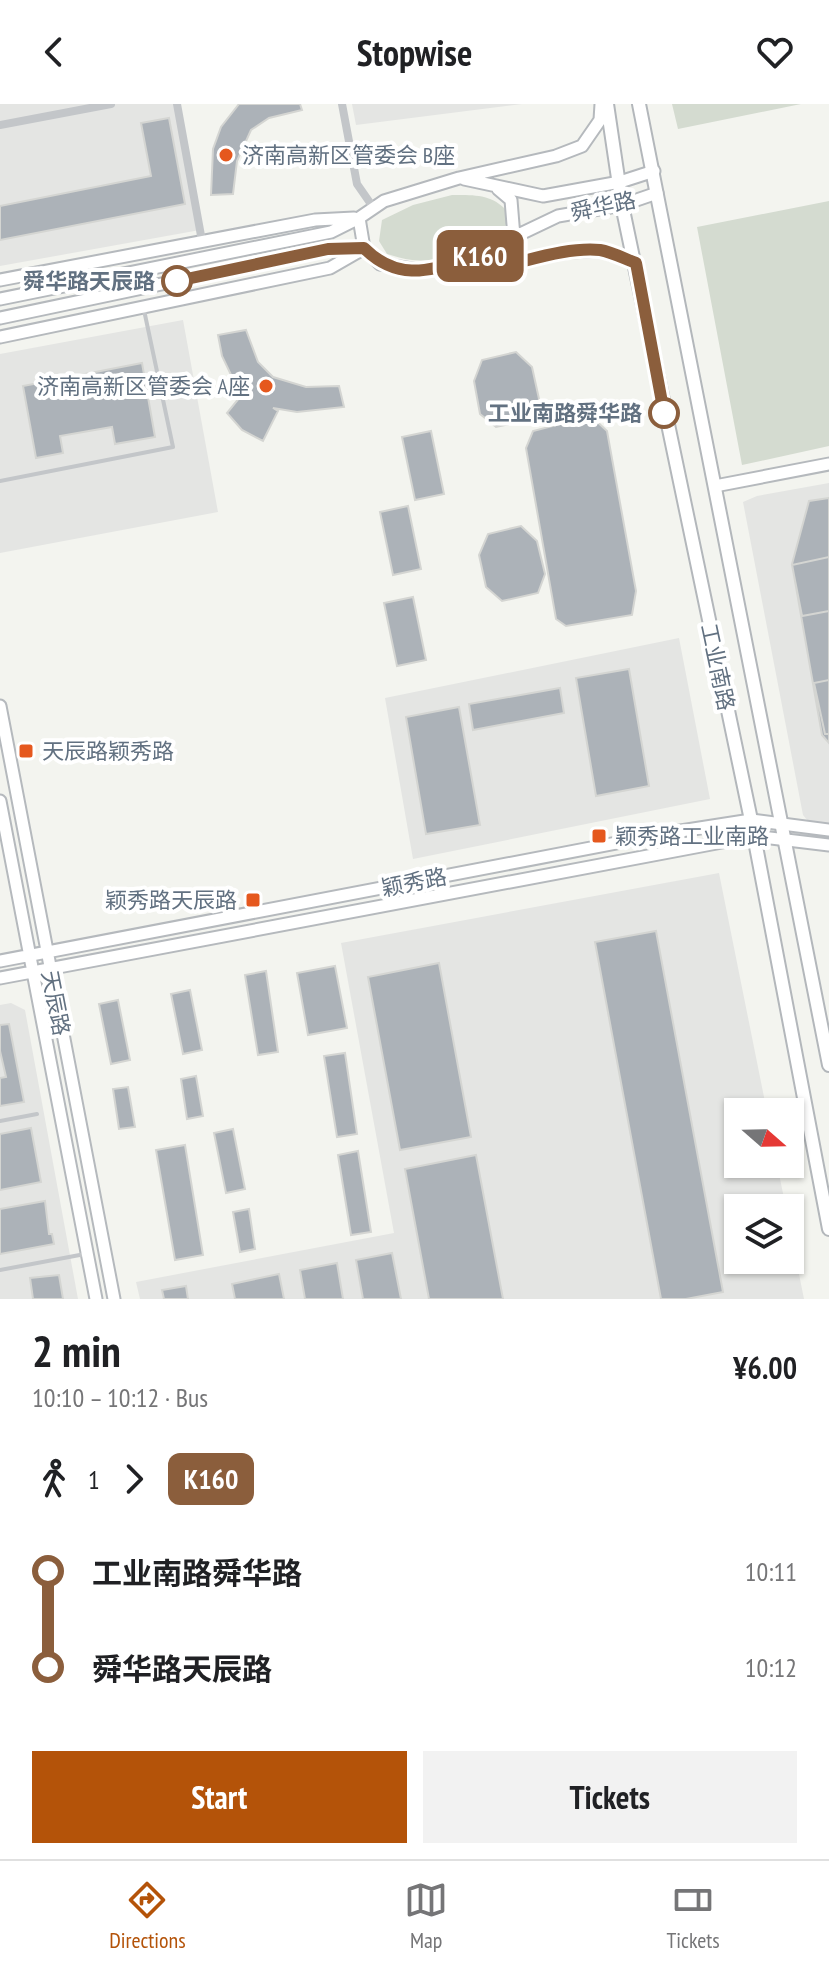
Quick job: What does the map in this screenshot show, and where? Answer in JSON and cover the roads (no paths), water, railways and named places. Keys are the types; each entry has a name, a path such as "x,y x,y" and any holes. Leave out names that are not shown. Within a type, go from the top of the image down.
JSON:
{"main road":[{"path":"459,178 556,156 582,146 600,120 601,104"},
{"name":"工业南路","path":"607,104 622,205 751,820 829,1229"},
{"name":"工业南路","path":"639,104 829,1065"},
{"name":"舜华路","path":"0,299 331,232 384,201 459,178 543,196 620,182 654,171"},
{"path":"494,186 511,200 514,237"},
{"name":"舜华路","path":"364,248 380,264 424,271 495,252 514,237 558,216 622,205 657,193"},
{"path":"0,280 315,220 359,218 364,248"},
{"path":"0,337 330,268 364,248"},
{"path":"0,318 328,249 364,248"},
{"path":"480,256 499,267 560,253 599,250 636,263"},
{"path":"715,486 829,464"},
{"name":"天辰路","path":"0,706 114,1299"},
{"name":"天辰路","path":"0,801 96,1299"},
{"name":"颖秀路","path":"0,961 674,832 751,820 829,830"},
{"name":"颖秀路","path":"0,978 754,836 829,845"}],"street":[{"path":"0,125 111,104"},
{"path":"177,104 202,241"},
{"path":"342,104 357,184 373,207"}],"lane":[{"path":"0,481 173,447 144,308"},
{"path":"0,1121 37,1114"},
{"path":"0,1270 88,1254"}],"place":[{"name":"济南高新区管委会 B座","path":"226,155"},
{"name":"舜华路天辰路","path":"177,281"},
{"name":"济南高新区管委会 A座","path":"266,386"},
{"name":"工业南路舜华路","path":"664,413"},
{"name":"天辰路颖秀路","path":"26,751"},
{"name":"颖秀路工业南路","path":"599,836"},
{"name":"颖秀路天辰路","path":"253,900"}]}
